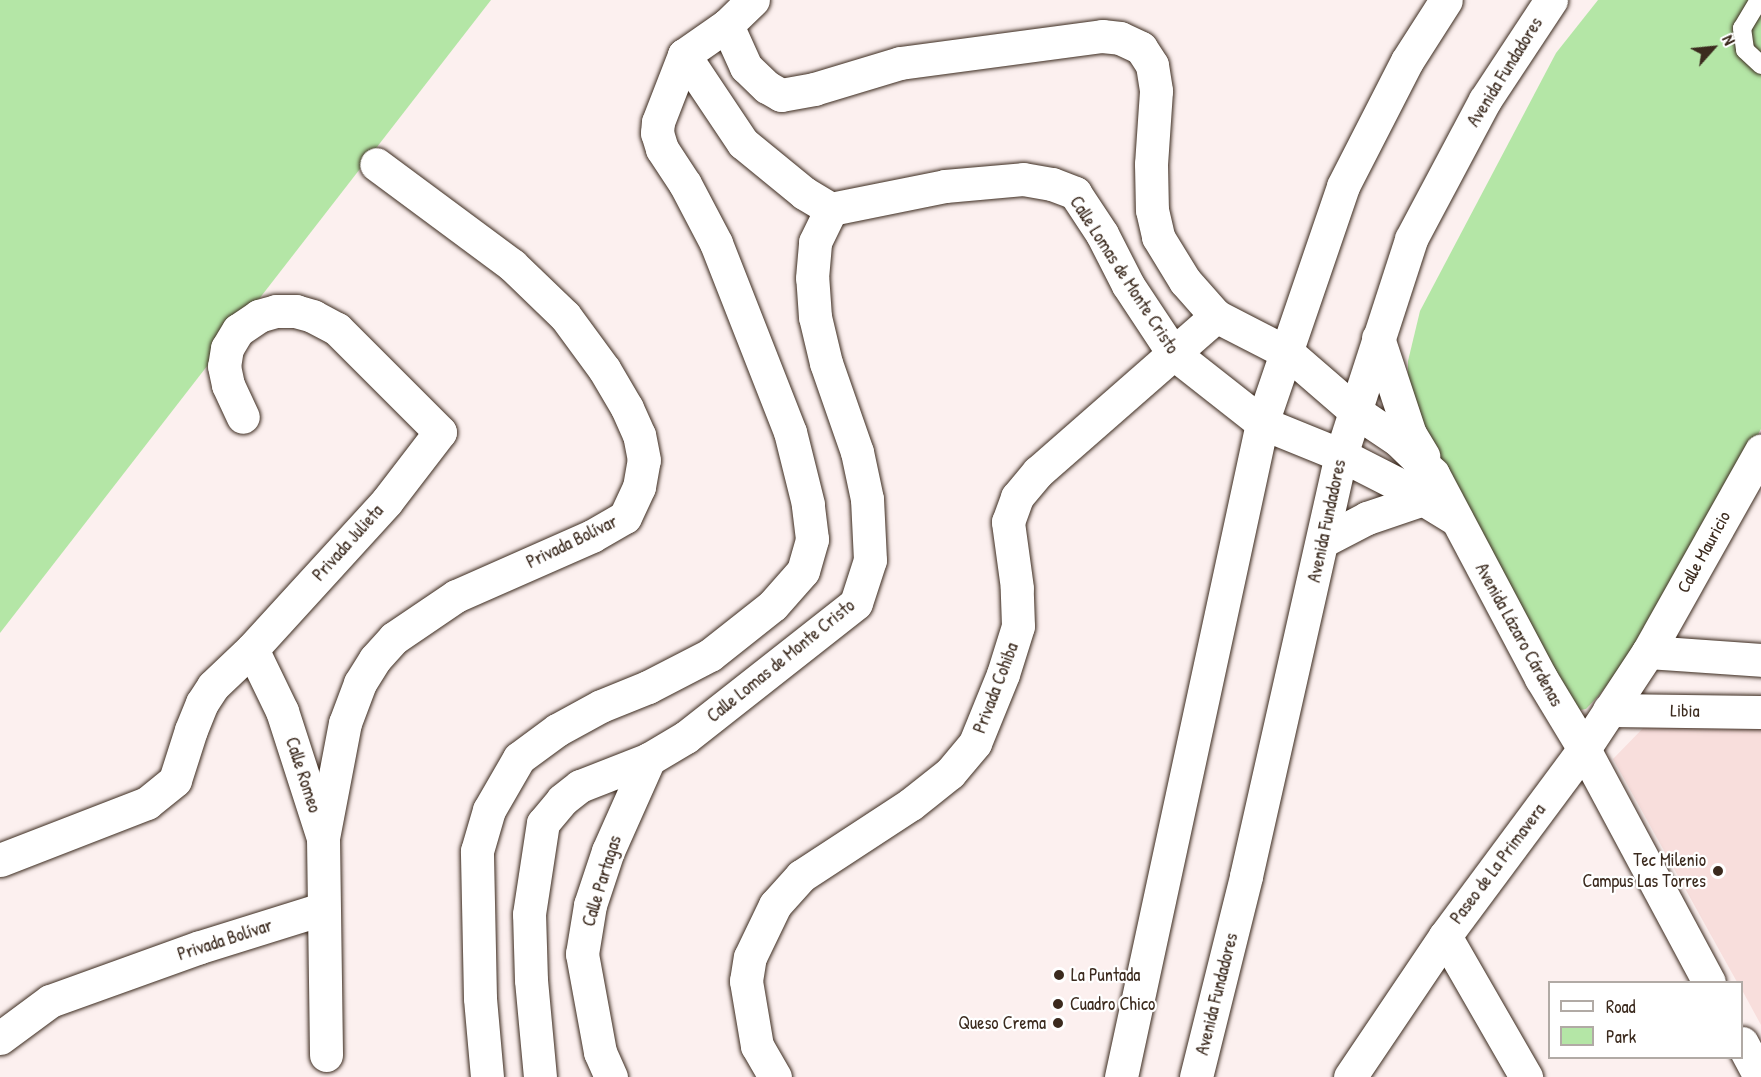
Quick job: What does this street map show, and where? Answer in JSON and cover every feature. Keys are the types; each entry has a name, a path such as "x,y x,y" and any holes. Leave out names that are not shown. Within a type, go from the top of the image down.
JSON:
{"street":[{"path":"487,1077 480,999 477,851 489,810 519,758 557,730 601,705 648,687 710,655 773,605 802,571 812,539 808,504 790,432 716,243 686,184 662,149 657,133 658,122 684,55 728,25 753,0"},
{"path":"1121,1077 1262,423 1288,353 1343,186 1407,61 1446,0"},
{"name":"Avenida Fundadores","path":"1196,1077 1246,876 1341,455 1378,338 1411,239 1446,169 1485,100 1551,0"},
{"path":"728,25 746,67 767,87 781,95 814,88 900,63 1102,36 1120,38 1141,48 1152,65 1156,91 1151,176 1152,210 1158,237 1185,282 1216,316 1288,353"},
{"path":"684,55 743,143 804,193 831,209"},
{"name":"Privada Bolívar","path":"323,838 345,723 360,683 375,659 394,638 456,596 592,536 625,517 639,487 644,460 639,435 627,408 604,369 565,316 512,265 376,164"},
{"name":"Calle Lomas de Monte Cristo","path":"540,1077 531,980 529,914 543,822 561,800 580,786 649,759 694,731 856,603 870,560 867,500 857,452 826,363 815,317 812,278 815,242 831,209 945,186 1023,178 1052,184 1075,193 1102,234 1128,285 1173,353 1262,423 1341,455"},
{"name":"Privada Julieta","path":"0,860 147,803 175,780 202,703 213,686 252,649 387,501 440,432 337,329 313,316 296,311 276,310 259,316 238,330 226,348 224,366 228,385 243,417"},
{"name":"Privada Cohiba","path":"775,1077 757,1046 746,981 750,957 775,905 801,876 911,804 950,773 975,742 1003,674 1018,626 1017,588 1008,522 1017,497 1038,472 1216,316"},
{"path":"1378,338 1428,486"},
{"name":"Avenida Lázaro Cárdenas","path":"1288,353 1355,411 1398,440 1428,486 1457,520 1540,678 1584,749 1708,981"},
{"name":"Calle Mauricio","path":"1648,652 1761,451"},
{"path":"1341,455 1428,486"},
{"path":"1323,541 1428,486"},
{"name":"Calle Romeo","path":"252,649 282,711 323,838 322,909"},
{"path":"1648,652 1761,660"},
{"name":"Paseo de La Primavera","path":"1350,1077 1445,936 1584,749 1648,652"},
{"name":"Libia","path":"1609,710 1761,712"},
{"name":"Calle Partagas","path":"611,1077 600,1052 582,954 590,905 608,851 649,759"},
{"path":"322,909 326,1055"},
{"name":"Privada Bolívar","path":"0,1038 50,1001 200,947 322,909"},
{"path":"1445,936 1526,1077"},
{"path":"1743,1045 1760,1077"}],"lane":[{"path":"1759,0 1742,28 1745,50 1761,65"}],"shaded area":[{"name":"Tec Milenio Campus Las Torres","path":"1647,724 1761,726 1761,1025 1743,992 1743,981 1736,981 1613,759"}],"green space":[{"path":"0,0 491,0 0,633"},
{"path":"1598,0 1761,0 1761,429 1651,627 1600,694 1586,709 1574,711 1564,700 1408,392 1408,361 1420,311 1556,53"}],"place":[{"name":"Tec Milenio Campus Las Torres","path":"1718,871"},
{"name":"La Puntada","path":"1059,975"},
{"name":"Cuadro Chico","path":"1058,1004"},
{"name":"Queso Crema","path":"1058,1023"}]}
